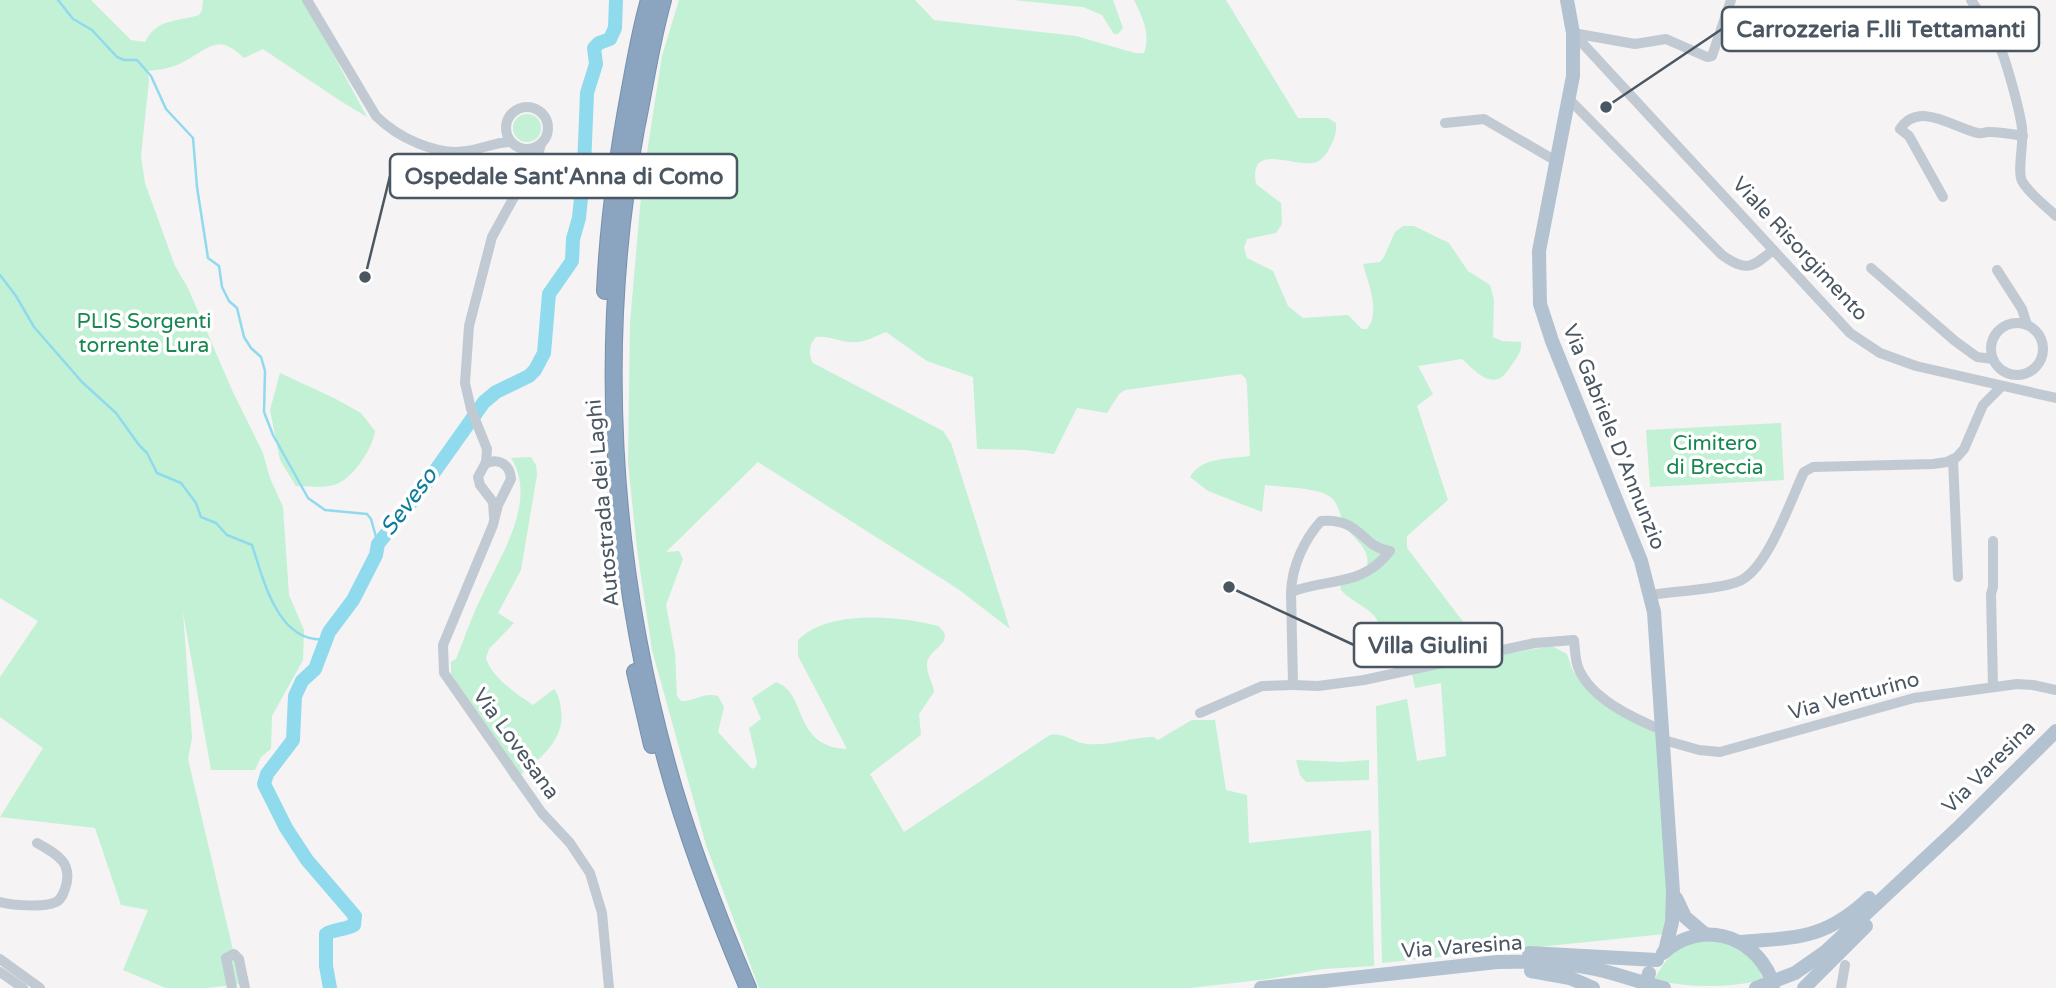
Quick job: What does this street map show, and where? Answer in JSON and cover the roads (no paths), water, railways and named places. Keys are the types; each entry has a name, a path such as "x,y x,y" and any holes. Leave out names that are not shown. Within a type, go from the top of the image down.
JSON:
{"highway":[{"name":"Autostrada dei Laghi","path":"649,0 641,27 622,129 607,240 603,346 605,451 612,540 643,716 691,872 737,988"},
{"name":"Autostrada dei Laghi","path":"663,0 654,31 627,178 617,272 613,381 619,499 633,612 667,763 701,872 748,988"}],"main road":[{"name":"Via Gabriele D'Annunzio","path":"1567,0 1573,33 1573,76 1539,251 1540,304 1552,341 1641,561 1656,626 1674,892 1672,922 1661,956"},
{"name":"Via Varesina","path":"1756,988 1795,973 1825,952 1961,825 2056,731"},
{"path":"1741,942 1803,936 1838,922 1857,909 1934,839 2000,786"},
{"path":"1804,988 1952,844 2000,786"},
{"name":"Via Gabriele D'Annunzio","path":"1674,892 1685,917 1704,934"},
{"path":"1645,988 1649,973 1661,956 1681,940 1704,934 1723,935 1741,942 1757,955 1772,983"},
{"path":"1383,974 1424,963 1509,953 1661,956"},
{"name":"Via Varesina","path":"1261,988 1497,962 1544,963 1596,969 1664,988"},
{"path":"1383,974 1434,976 1527,971 1555,974 1593,988"}],"street":[{"path":"307,0 376,117 383,123 404,136 444,151 463,152 495,143 510,142 528,150 541,145"},
{"path":"1573,33 1635,44 1666,39 1707,57 1712,56 1731,0"},
{"path":"1971,0 1999,43 2023,136 2021,179 2033,195 2056,216"},
{"name":"Viale Risorgimento","path":"1573,33 1850,333 1880,353 1916,366 2056,398"},
{"path":"1569,99 1728,260 1735,265 1751,266 1773,250"},
{"path":"494,517 493,502 480,485 478,477 486,463 487,449 471,409 465,383 470,331 497,239 530,180 545,139 548,125 546,118 536,109 522,107 507,120 505,129 495,143"},
{"path":"1943,197 1909,136 1900,129 1909,119 1929,115 1980,133 2023,136"},
{"path":"1445,123 1484,119 1556,161"},
{"path":"505,129 510,142"},
{"path":"470,331 488,248 497,226 529,170 528,150"},
{"path":"1871,268 1955,341 1977,357 1993,359"},
{"path":"1997,270 2022,309 2027,325"},
{"path":"2010,324 2027,325 2034,329 2043,344 2041,361 2029,373 2012,375 1997,366 1993,359 1992,342 1996,334 2010,324"},
{"path":"2029,373 2031,393"},
{"path":"1650,595 1735,583 1753,573 1764,559 1804,472 1813,467 1933,464 1952,459 1964,449 1983,405 2001,387"},
{"path":"481,434 500,462"},
{"path":"1952,459 1958,577"},
{"path":"486,463 500,462 505,464 511,473 510,484 504,491 497,494 487,492"},
{"name":"Via Lovesana","path":"504,491 443,645 444,673 542,813 582,860 596,890 604,933 609,988"},
{"path":"1200,713 1262,687 1293,685 1291,592 1299,558 1309,534 1321,521 1336,520 1351,526 1381,550 1390,551 1379,565 1357,578 1291,592"},
{"path":"1993,541 1993,687"},
{"name":"Via Venturino","path":"1293,685 1318,686 1364,680 1535,643 1573,640 1581,672 1602,697 1623,713 1699,750 1720,752 1914,698 2030,684 2056,690"},
{"path":"0,902 14,905 55,903 62,897 68,875 65,867 59,855 37,843"},
{"path":"604,933 617,988"},
{"path":"232,988 226,958 234,954 239,959 245,988"},
{"path":"0,960 40,988"},
{"path":"1841,988 1845,965"},
{"path":"0,972 23,988"}],"waterway":[{"path":"58,0 73,19 92,30 117,57 137,60 151,76 166,109 193,138 197,187 208,258 219,266 222,287 229,301 237,308 244,337 261,357 265,371 264,412 273,435 308,498 325,510 367,514 378,544"},
{"name":"Seveso","path":"330,988 326,966 326,934 354,925 355,916 307,860 286,828 264,784 267,774 293,740 295,696 302,681 315,669 329,632 353,600 376,555 378,544 425,485 484,402 496,392 529,376 544,353 549,294 572,261 584,167 587,93 596,64 594,48 610,39 615,28 616,0"},
{"path":"0,275 34,327 82,382 116,413 147,453 157,473 181,483 196,503 201,517 216,523 227,535 252,545 268,592 285,621 296,632 310,638 327,639"}],"place":[{"name":"Carrozzeria F.lli Tettamanti","path":"1606,107"},
{"name":"Ospedale Sant'Anna di Como","path":"365,277"},
{"name":"Villa Giulini","path":"1229,587"}],"park label":[{"name":"PLIS Sorgenti torrente Lura","path":"144,333"},
{"name":"Cimitero di Breccia","path":"1715,455"}]}
